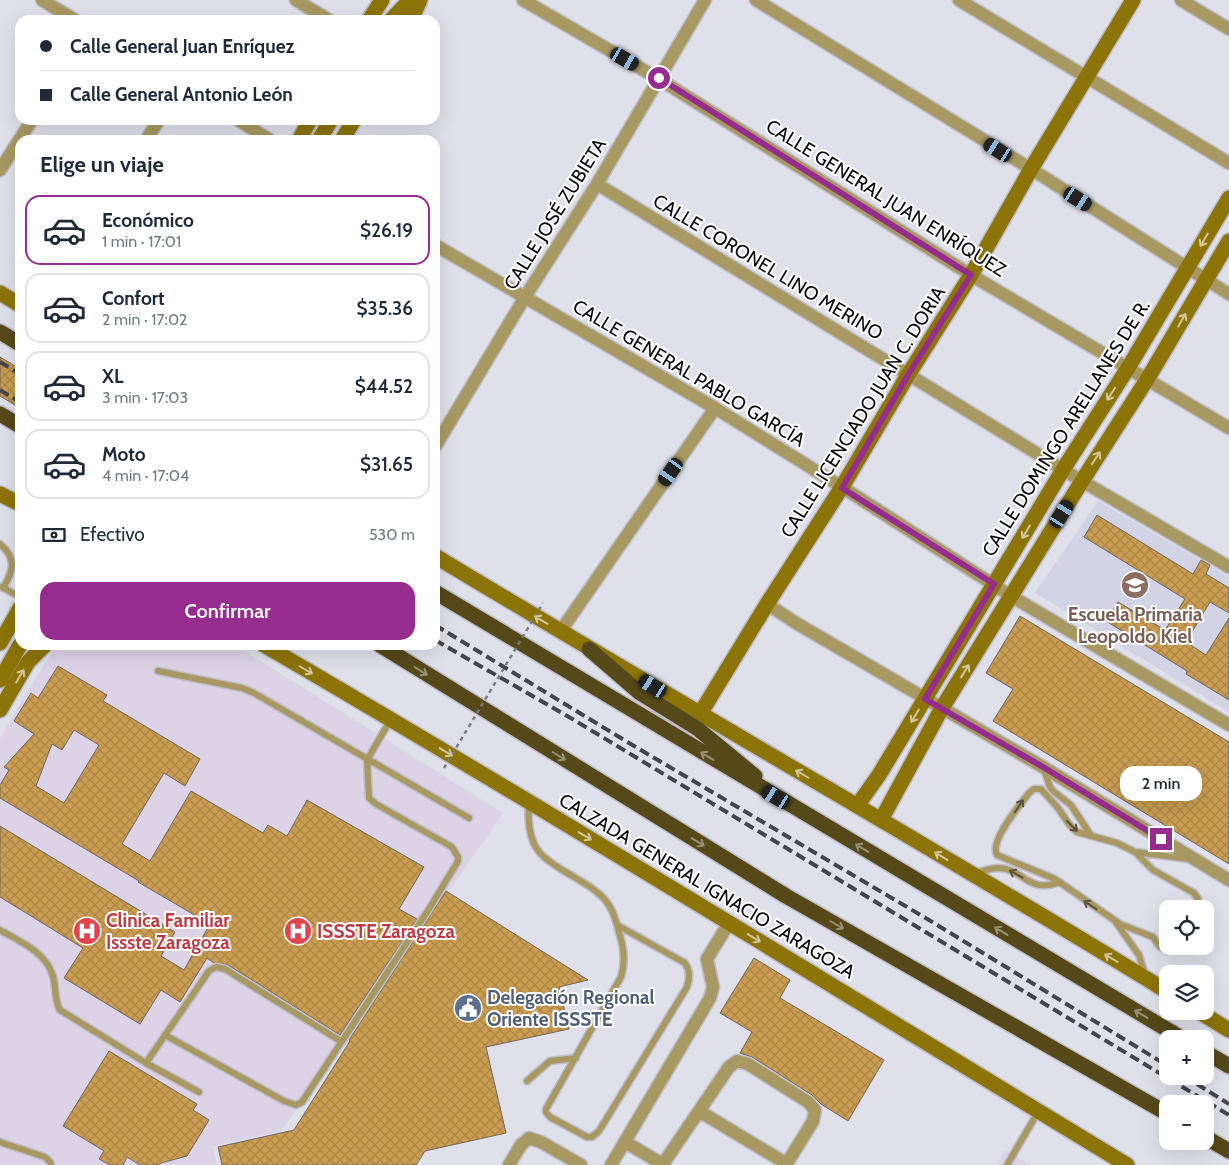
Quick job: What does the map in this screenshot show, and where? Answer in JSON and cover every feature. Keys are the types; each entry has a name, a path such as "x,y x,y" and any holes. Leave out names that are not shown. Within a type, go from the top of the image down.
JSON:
{"highway":[{"path":"0,332 15,341"},
{"path":"0,414 15,423"},
{"path":"440,595 1168,1030"},
{"path":"589,648 640,693 698,728 793,807"},
{"name":"CALZADA GENERAL IGNACIO ZARAGOZA","path":"388,650 786,896 1159,1109"},
{"path":"1214,1057 1229,1066"},
{"path":"1214,1142 1229,1151"}],"street":[{"path":"42,0 67,15"},
{"path":"296,0 321,15"},
{"path":"372,15 382,0"},
{"path":"391,15 395,0"},
{"path":"395,15 410,0"},
{"path":"413,15 420,0"},
{"name":"CALLE GENERAL JUAN ENRÍQUEZ","path":"523,0 659,78 971,275 1148,378 1229,428"},
{"name":"CALLE JOSÉ ZUBIETA","path":"440,439 525,297 597,184 706,0"},
{"path":"756,0 1031,169 1229,294"},
{"path":"959,0 1229,163"},
{"name":"CALLE LICENCIADO JUAN C. DORIA","path":"700,714 767,604 842,488 908,375 971,275 1031,169 1133,0"},
{"path":"1181,0 1229,29"},
{"path":"246,125 262,135"},
{"path":"0,170 15,147"},
{"name":"CALLE CORONEL LINO MERINO","path":"597,184 908,375 1064,468 1082,481 1229,568"},
{"name":"CALLE DOMINGO ARELLANES DE R.","path":"857,806 879,775 1064,468 1128,368 1229,198"},
{"path":"881,820 942,708 1148,378 1229,241"},
{"name":"CALLE GENERAL PABLO GARCÍA","path":"440,248 715,408 1011,596 1229,725"},
{"path":"0,293 15,302"},
{"path":"560,632 715,408"},
{"path":"0,494 15,502"},
{"path":"440,559 1159,987"},
{"path":"767,604 796,623 1043,767 1229,880"},
{"path":"0,643 15,617"},
{"path":"0,680 17,650"},
{"path":"0,710 28,662 39,650"},
{"name":"CALZADA GENERAL IGNACIO ZARAGOZA","path":"273,650 391,719 873,1009 1127,1165"},
{"path":"879,775 899,785"},
{"path":"611,1165 710,998 713,986 707,959 729,923"},
{"path":"1213,1020 1229,1030"},
{"path":"625,1142 663,1165 699,1111 729,1067 737,1061 748,1064 808,1102 815,1110 813,1121 787,1165 699,1111"},
{"path":"509,1165 521,1145 529,1138 541,1142 581,1165"}],"lane":[{"path":"0,544 11,558 12,570 2,587 15,594"},
{"path":"158,672 242,688 254,693 469,818"},
{"path":"165,1035 284,1101 296,1105 302,1102 456,866 458,856 452,847 376,804 369,798 367,760 391,719"},
{"path":"1043,767 1050,787 1071,805 1090,834"},
{"path":"1159,944 1153,937 1136,932 1114,921 1060,882 997,855 994,851 1000,834 1028,793 1037,788 1041,789 1058,808 1068,824 1077,832 1090,834 1117,843 1135,852 1153,870 1196,895 1197,900"},
{"path":"529,802 528,822 533,841 540,853 603,898 610,907 623,946 625,965 621,977 548,1105 546,1112 550,1117 582,1136 592,1138 687,987 690,973 684,963 643,938 617,925"},
{"path":"1135,852 1195,859"},
{"path":"972,874 1000,868 1042,886 1049,886 1060,882"},
{"path":"1114,921 1139,956 1146,979"},
{"path":"0,930 41,956 52,975 56,1004 60,1010 146,1063 199,1092"},
{"path":"146,1063 209,971 216,967 225,969 342,1042"},
{"path":"527,1081 550,1062 576,1058"},
{"path":"1008,1165 1039,1112"},
{"path":"0,1142 45,1157 51,1165"}],"path":[{"path":"444,768 543,603"}],"shaded area":[{"name":"Escuela Primaria Leopoldo Kiel","path":"1098,501 1229,577 1229,712 1035,593"},
{"name":"ISSSTE Zaragoza","path":"54,650 243,650 503,813 281,1131 213,1146 217,1165 0,1165 0,739 21,701"},
{"path":"1005,1150 1031,1165 996,1165"}],"building":[{"path":"0,357 15,366 15,405 0,396"},
{"path":"1097,515 1193,574 1201,560 1210,565 1206,574 1229,588 1229,613 1210,602 1186,642 1206,655 1229,618 1229,700 1186,674 1187,671 1106,621 1118,602 1165,630 1185,599 1084,537"},
{"path":"1020,616 1229,742 1229,864 993,721 1013,689 986,673"},
{"path":"58,666 107,695 103,701 200,759 185,786 164,773 122,844 150,861 191,791 263,833 268,825 287,836 307,800 424,867 399,909 417,919 340,1035 228,965 214,963 207,958 180,1002 161,990 140,1024 64,978 83,948 0,897 0,826 175,932 161,956 184,970 210,924 0,798 0,785 9,770 4,767 34,734 14,721 31,693 38,698","holes":["74,730 99,745 64,803 36,786 52,744 62,750"]},
{"name":"Delegación Regional Oriente ISSSTE","path":"446,891 588,980 559,987 569,1029 486,1047 506,1133 425,1151 416,1165 222,1165 218,1147 294,1130 349,1040"},
{"path":"754,958 790,980 780,998 884,1060 848,1121 821,1104 812,1095 752,1057 740,1053 752,1032 720,1013"},
{"path":"109,1051 197,1104 193,1110 209,1120 187,1156 159,1165 140,1165 127,1157 123,1165 110,1165 99,1159 104,1151 63,1126"}],"railway":[{"path":"0,362 15,371"},
{"path":"0,390 15,399"},
{"path":"440,628 629,743 929,920 1159,1061"},
{"path":"440,643 569,717 1229,1115"},
{"path":"1198,1085 1229,1104"}],"place":[{"name":"Escuela Primaria Leopoldo Kiel","path":"1135,585"},
{"name":"Clinica Familiar Issste Zaragoza","path":"87,931"},
{"name":"ISSSTE Zaragoza","path":"298,931"},
{"name":"Delegación Regional Oriente ISSSTE","path":"468,1008"}],"route":[{"path":"659,78 971,275 908,375 842,488 994,584 925,699 1043,767 1161,839"}]}
